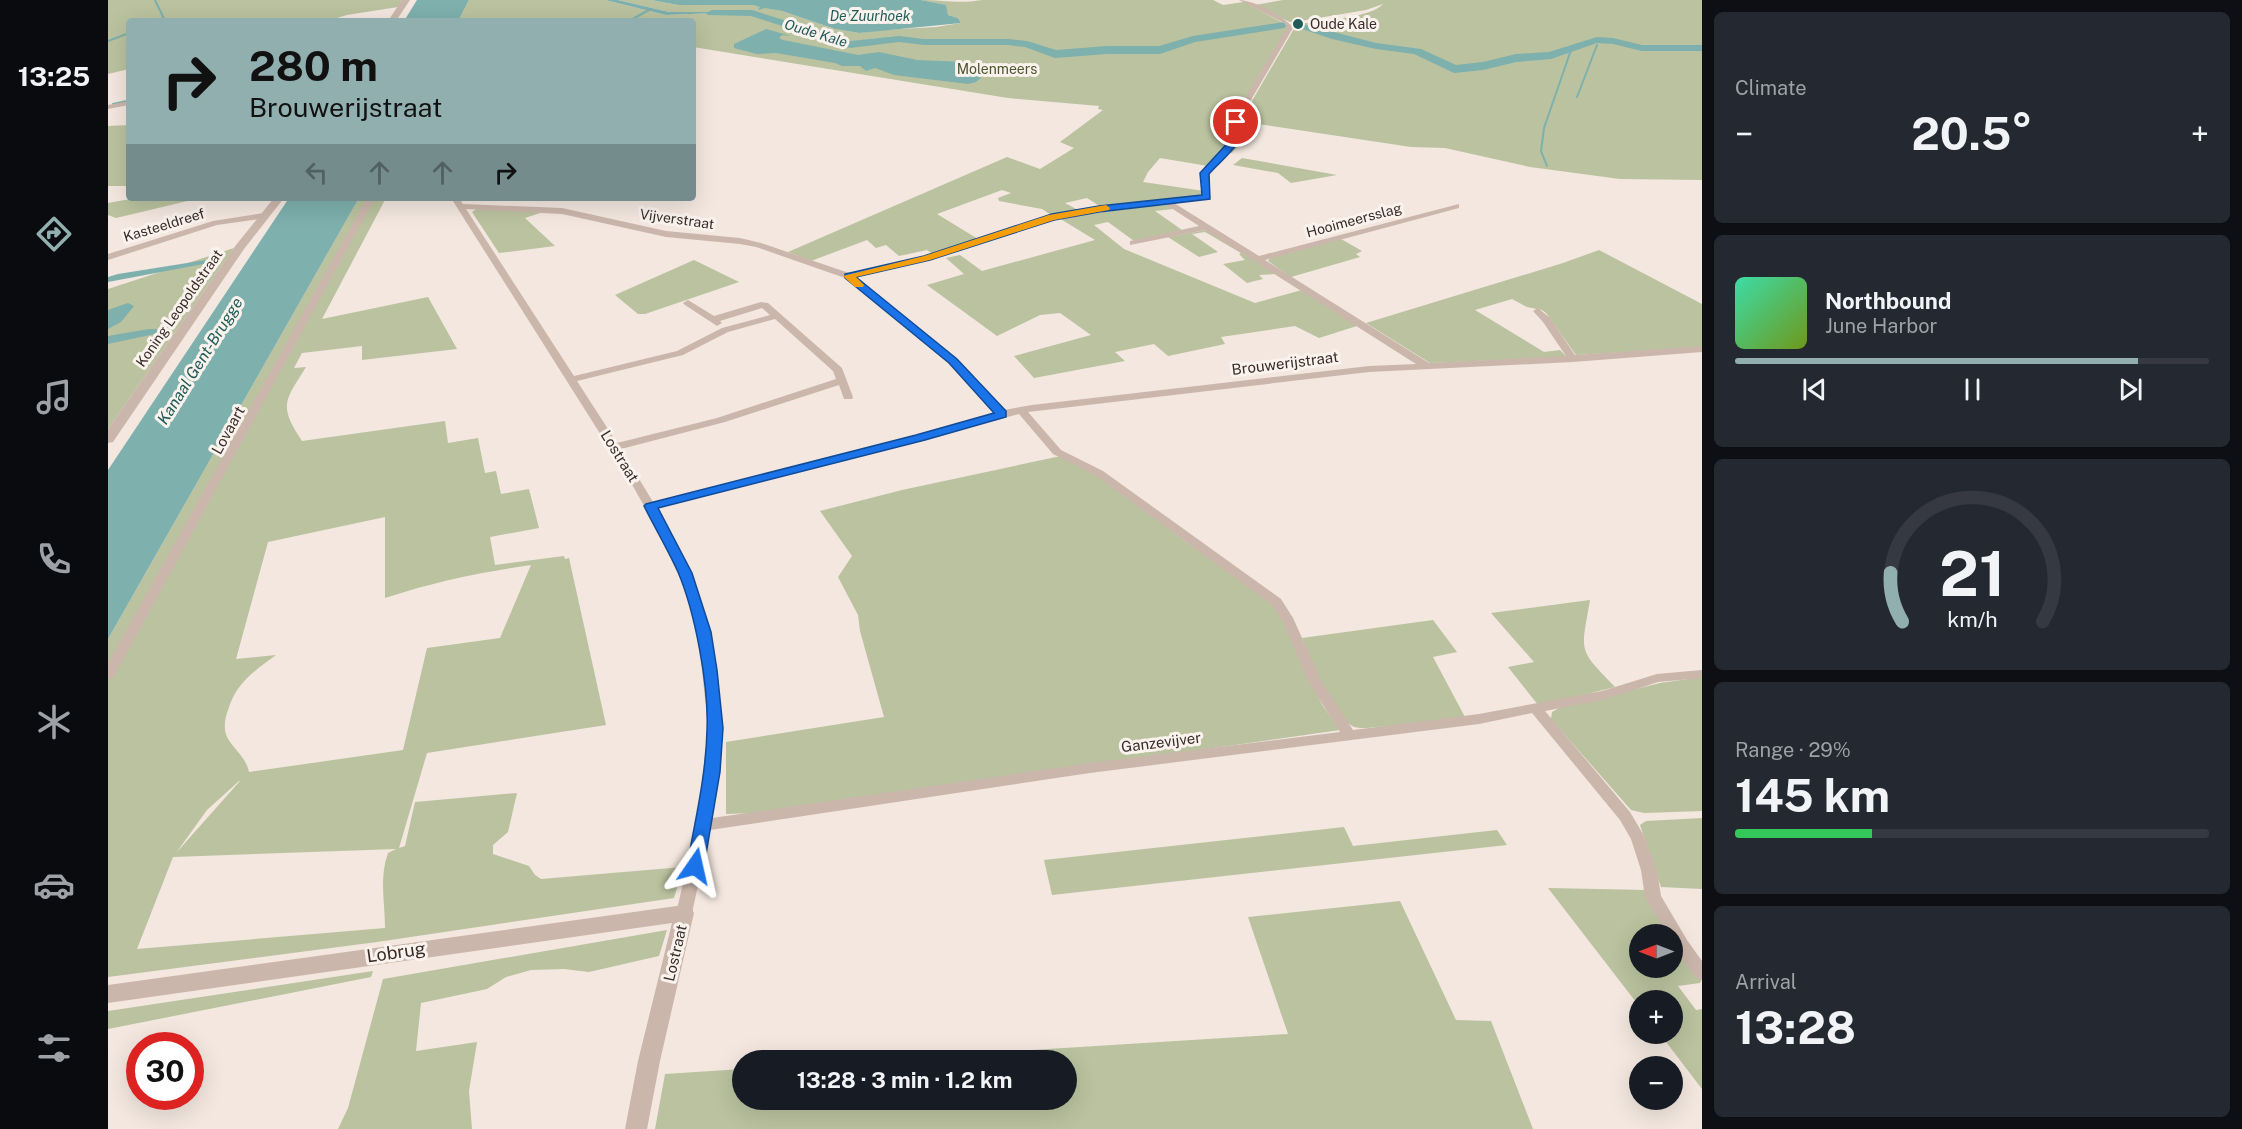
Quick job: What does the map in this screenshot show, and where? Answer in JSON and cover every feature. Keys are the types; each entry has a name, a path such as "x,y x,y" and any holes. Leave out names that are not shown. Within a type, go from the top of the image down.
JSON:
{"street":[{"path":"394,18 406,0"},
{"path":"848,276 927,258 1052,217 1099,209 1206,197 1206,172 1238,136 1237,117 1290,25 1242,0"},
{"path":"108,107 126,104"},
{"name":"Koning Leopoldstraat","path":"108,439 255,226 276,201"},
{"name":"Lovaart","path":"108,675 369,201"},
{"name":"Lostraat","path":"458,201 651,506 685,573 704,632 715,728 704,825 649,1061 636,1129"},
{"path":"1167,202 1425,365"},
{"name":"Vijverstraat","path":"463,206 562,211 666,234 740,241 848,276"},
{"name":"Hooimeersslag","path":"1259,260 1456,206"},
{"name":"Kasteeldreef","path":"108,257 227,221 264,216"},
{"name":"Kasteeldreef","path":"227,221 249,222 255,226"},
{"path":"1133,243 1204,227"},
{"path":"848,276 960,367 1002,414"},
{"path":"688,303 725,330"},
{"path":"712,320 765,305 838,370 848,398"},
{"path":"1538,311 1547,320 1573,358"},
{"path":"572,379 680,353 725,330 777,316"},
{"name":"Brouwerijstraat","path":"651,506 1021,410 1369,369 1702,349"},
{"path":"614,447 721,420 842,381"},
{"path":"1021,410 1057,452 1099,473 1277,602 1287,618 1316,683 1349,734"},
{"name":"Ganzevijver","path":"704,825 1090,768 1349,734 1469,721 1536,709 1658,678 1702,674"},
{"path":"1536,709 1625,816 1638,838 1646,860 1653,897 1681,945 1702,974"},
{"name":"Lobrug","path":"108,994 684,913"}],"green space":[{"path":"108,0 402,0 398,7 337,18 126,18 126,70 108,74"},
{"path":"469,0 605,0 666,15 737,12 669,12 618,0 651,0 678,5 753,5 782,11 835,29 859,33 961,23 958,18 948,15 945,5 921,0 959,2 982,0 1213,0 1223,5 1244,2 1285,24 1205,37 1207,38 1288,27 1235,115 1236,136 1208,166 1160,158 1143,182 1204,191 1203,197 1101,207 1087,198 1065,203 1078,210 1051,215 1042,209 999,201 998,198 1011,193 1002,190 937,214 978,239 933,254 927,250 899,256 886,245 876,248 867,240 811,261 788,252 1007,157 1040,169 1074,148 1060,142 1103,110 1098,109 1099,106 1008,98 696,47 696,18 460,18"},
{"path":"1283,0 1702,0 1702,180 1620,179 1530,167 1445,148 1411,147 1258,124 1232,153 1229,153 1244,133 1242,118 1295,27 1376,47 1415,51 1452,67 1416,51 1338,37 1301,24 1345,18 1377,9 1383,4 1366,10 1294,22 1255,5"},
{"path":"126,125 126,186 108,186 108,126"},
{"path":"1242,158 1337,175 1291,183 1278,173 1233,165"},
{"path":"126,200 188,201 116,218 108,215 108,203"},
{"path":"357,201 384,201 322,319 428,297 457,349 362,360 362,346 302,353 294,368 306,367 287,403 287,411 294,429 302,441 445,421 448,443 478,438 485,473 496,471 501,494 529,489 539,528 490,537 495,565 564,556 565,559 569,558 606,725 427,753 399,848 405,846 415,802 517,793 508,832 493,845 493,854 529,866 541,879 683,867 674,898 377,942 108,977 108,639","holes":["385,517 385,598 457,578 531,565 500,638 427,648 403,750 249,772 245,762 227,737 225,723 231,701 241,685 253,672 276,655 236,659 268,542","240,781 176,853 207,810","396,849 388,853 385,862 383,890 385,928 137,949 173,857"]},
{"path":"1166,204 1173,209 1155,211 1182,230 1134,241 1108,222 1094,225 1124,249 1255,303 1302,290 1275,274 1259,275 1263,279 1247,283 1223,264 1245,260 1239,254 1241,253 1205,232 1192,234 1218,252 1199,257 1168,237 1206,230 1360,325 1319,338 1295,326 1221,337 1225,344 1168,356 1154,344 1115,352 1125,361 1034,378 1014,356 1091,335 1060,313 1040,315 997,336 927,285 964,274 946,258 960,255 982,271 1095,240 1059,218"},
{"path":"476,209 543,212 525,218 555,246 499,253 472,212"},
{"path":"1341,239 1362,251 1356,254 1360,257 1291,277 1268,261 1270,258"},
{"path":"234,248 108,429 108,289"},
{"path":"1599,250 1702,304 1702,347 1576,355 1546,313 1512,299 1475,310 1544,352 1560,350 1567,357 1430,363 1366,323 1563,263"},
{"path":"694,260 739,282 645,314 638,314 615,295"},
{"path":"1061,456 1089,468 1185,541 1264,596 1278,610 1311,684 1340,730 755,813 726,814 726,742 884,717 860,631 858,615 838,577 852,556 820,511 902,490"},
{"path":"1590,600 1585,630 1585,649 1594,664 1615,687 1539,706 1508,667 1534,662 1491,613"},
{"path":"1433,620 1457,652 1433,657 1466,719 1366,728 1352,726 1337,710 1330,698 1302,638"},
{"path":"1702,677 1702,811 1644,813 1631,810 1551,719 1552,712 1559,708 1660,683"},
{"path":"1702,818 1702,889 1661,887 1640,825 1646,821"},
{"path":"1344,827 1353,846 1497,830 1507,845 1052,895 1044,860"},
{"path":"1548,888 1646,890 1665,924 1629,924 1629,978 1683,978 1683,952 1702,979 1700,983 1678,986 1681,990 1629,990 1629,993"},
{"path":"1400,901 1456,1020 1491,1021 1533,1129 655,1129 665,1074 732,1070 732,1110 1077,1110 1077,1050 1031,1050 1288,1034 1248,917"},
{"path":"667,930 659,956 589,972 564,969 531,970 506,977 487,989 421,1003 416,1051 477,1042 469,1091 472,1129 338,1129 348,1108 383,979"},
{"path":"373,971 371,977 108,1029 108,1011"},
{"path":"1683,993 1696,1010 1702,1009 1702,1089 1683,1064 1683,1056 1677,1056 1668,1044 1683,1044"}],"water":[{"path":"417,0 469,0 460,18 406,18"},
{"path":"605,0 618,0 669,12 741,12 666,15"},
{"name":"De Zuurhoek","path":"651,0 921,0 946,5 948,15 958,18 961,23 859,33 835,29 782,11 765,8 758,10 760,7 753,5 678,5"},
{"name":"Molenmeers","path":"766,29 791,36 782,35 779,38 783,40 858,55 879,52 917,60 965,62 980,65 987,72 976,82 968,84 894,75 875,68 866,71 860,66 842,66 776,53 757,54 734,48 734,44"},
{"name":"Kanaal Gent-Brugge","path":"287,201 357,201 108,639 108,470"},
{"path":"206,260 214,262 108,282 108,277 118,274"},
{"path":"128,303 134,306 121,322 108,329 108,310"},
{"path":"163,329 164,332 108,344 108,336"}],"waterway":[{"path":"155,0 164,18"},
{"path":"634,18 649,10"},
{"name":"Oude Kale","path":"712,13 752,13 850,45 899,39 924,42 1008,42 1027,44 1055,54 1107,50 1160,50 1193,39 1284,25"},
{"name":"Oude Kale","path":"1295,25 1376,46 1417,51 1454,69 1483,66 1516,58 1551,55 1597,40 1613,41 1642,48 1702,48"},
{"path":"108,41 126,34"},
{"path":"1577,97 1597,45"},
{"path":"1547,166 1541,151 1544,128 1571,50"},
{"path":"113,104 126,101"}],"slow traffic":[{"path":"859,285 848,276 927,258 1052,217 1106,208"}],"place":[{"name":"Oude Kale","path":"1298,24"}],"route":[{"path":"695,866 712,772 715,728 709,670 704,632 694,597 671,543 651,506 1002,414 953,361 848,276 927,258 1052,217 1099,209 1202,199 1207,195 1205,173 1238,136 1239,127 1236,122"}]}
